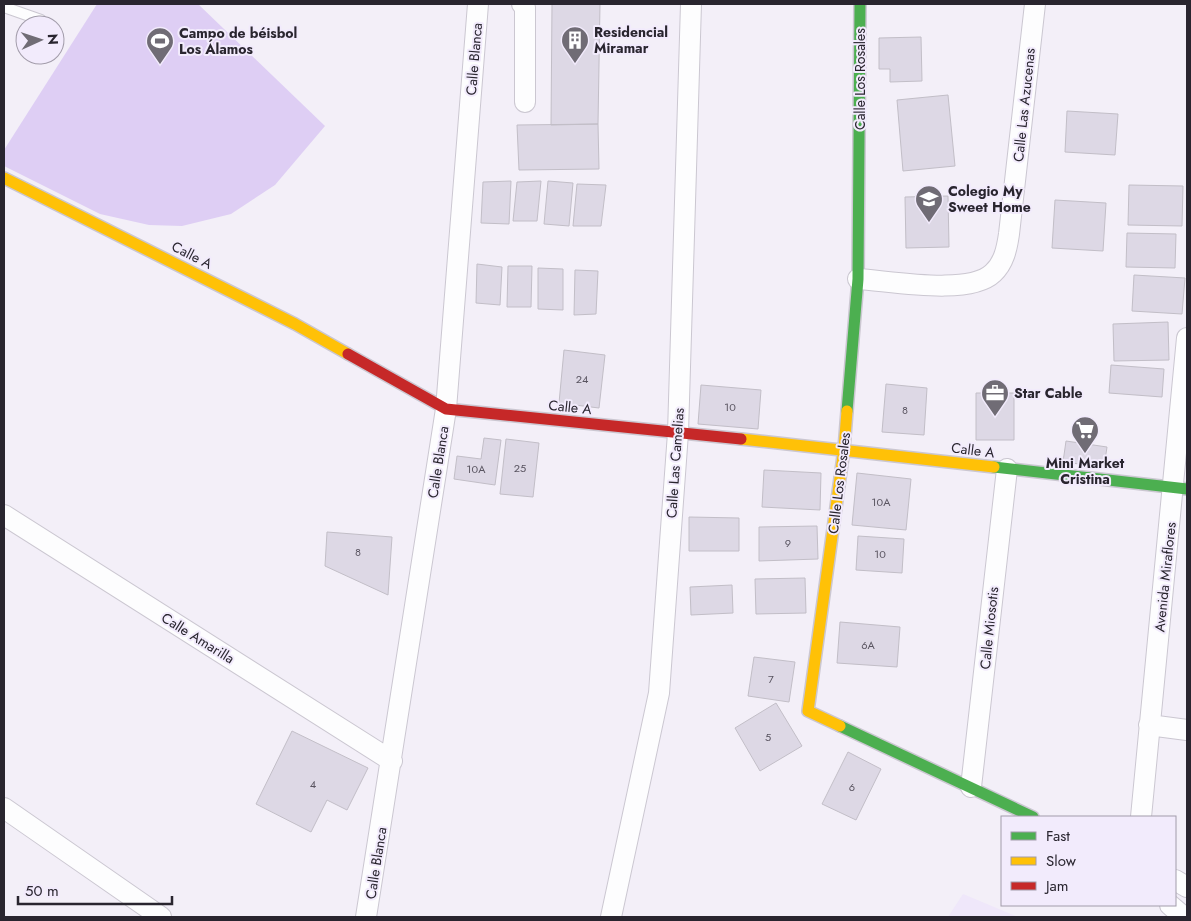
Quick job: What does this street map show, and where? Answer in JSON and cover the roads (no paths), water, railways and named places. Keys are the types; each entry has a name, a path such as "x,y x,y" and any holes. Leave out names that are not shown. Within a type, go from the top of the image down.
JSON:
{"street":[{"name":"Calle Blanca","path":"366,917 446,409 478,4"},
{"path":"522,4 525,7 525,102"},
{"name":"Calle Las Camelias","path":"611,917 659,692 678,433 692,4"},
{"name":"Calle Los Rosales","path":"860,4 858,279 844,449 808,711 1031,816"},
{"name":"Calle Las Azucenas","path":"858,279 955,286 978,283 994,272 1006,254 1035,4"},
{"name":"Calle A","path":"4,178 295,324 446,409 844,449 1180,488"},
{"name":"Avenida Miraflores","path":"1141,816 1149,725 1180,488 1187,338"},
{"name":"Calle Miosotis","path":"972,787 1007,469"},
{"name":"Calle Amarilla","path":"4,515 392,761"},
{"path":"1149,725 1187,730"},
{"path":"4,808 161,917"},
{"path":"1176,881 1187,887"},
{"path":"1171,906 1184,917"}],"lane":[{"path":"4,7 27,15"}],"place":[{"name":"Residencial Miramar","path":"575,64"},
{"name":"Campo de béisbol Los Álamos","path":"160,65"},
{"name":"Colegio My Sweet Home","path":"929,223"},
{"name":"Star Cable","path":"995,417"},
{"name":"Mini Market Cristina","path":"1085,454"}]}
